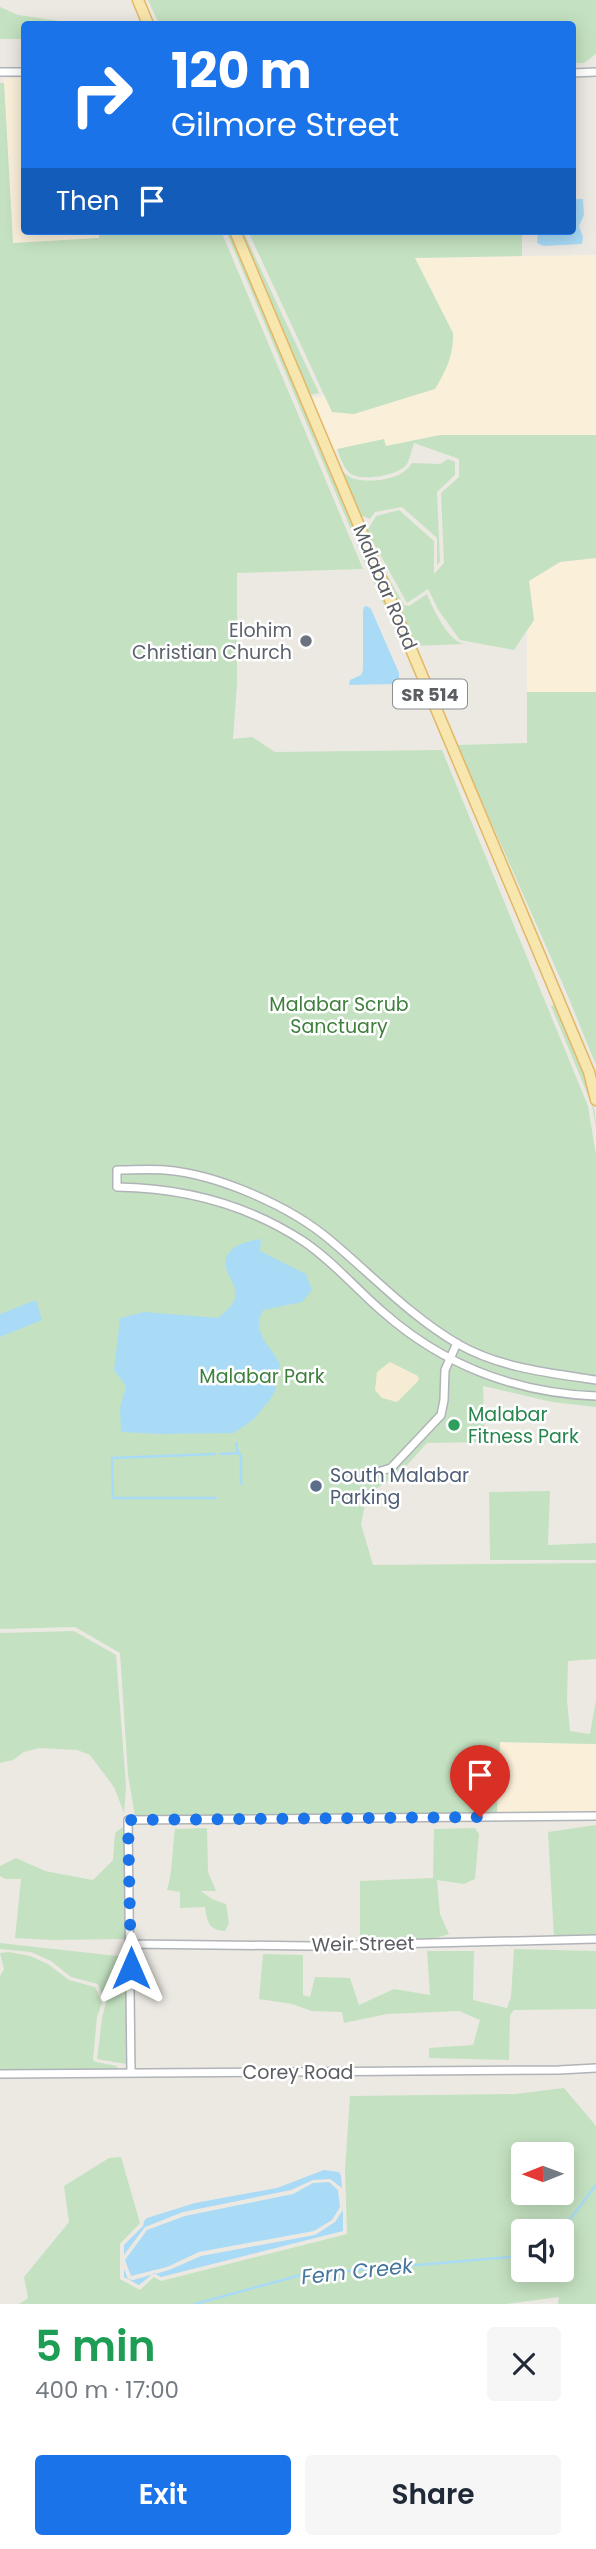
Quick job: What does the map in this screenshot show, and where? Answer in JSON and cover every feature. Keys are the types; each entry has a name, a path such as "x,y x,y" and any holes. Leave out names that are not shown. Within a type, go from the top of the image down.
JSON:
{"main road":[{"path":"138,0 147,21"},
{"name":"Malabar Road","path":"237,235 589,1072 596,1100"}],"street":[{"path":"0,72 21,72"},
{"path":"576,72 596,72"},
{"path":"596,1380 534,1371 482,1356 457,1343 378,1284 315,1227 280,1207 202,1177 166,1171 117,1170 117,1187 185,1192 269,1220 306,1243 416,1339 450,1357 501,1381 552,1393 596,1396"},
{"path":"269,1220 280,1207"},
{"path":"367,1298 378,1284"},
{"path":"374,1473 391,1468 441,1415 445,1370 457,1343"},
{"path":"131,2073 128,1820 596,1816"},
{"name":"Weir Street","path":"131,1944 310,1946 596,1939"},
{"name":"Corey Road","path":"0,2074 596,2068"}],"shaded area":[{"path":"4,78 21,78 21,235 99,235 99,238 13,244"},
{"path":"596,255 596,435 440,435 386,446 384,440 333,451 312,398 325,396 332,412 354,414 435,388 453,333 414,258"},
{"path":"596,558 596,692 527,692 527,631 534,620 529,581 560,562"},
{"path":"500,1742 596,1744 596,1811 497,1813"}],"green space":[{"path":"148,0 596,0 596,54 584,63 576,63 576,21 158,21"},
{"path":"0,7 18,15 60,21 21,21 21,39 0,39"},
{"name":"Malabar Scrub Sanctuary","path":"0,83 4,83 13,243 99,238 99,235 223,235 363,569 237,573 237,683 233,739 252,737 275,752 442,750 588,1106 596,1155 596,1407 552,1402 483,1386 485,1442 427,1443 400,1473 367,1495 361,1524 373,1565 596,1563 596,1659 568,1661 567,1700 570,1731 590,1734 596,1700 596,1744 500,1742 497,1813 135,1816 128,1775 120,1653 75,1627 0,1629"},
{"path":"228,235 232,235 398,635 367,568"},
{"path":"243,235 319,393 310,395"},
{"path":"250,235 522,235 522,256 415,258 453,333 451,355 443,376 435,389 354,414 332,412"},
{"path":"440,435 596,435 596,558 560,562 529,581 534,620 514,650 460,640 439,611 428,589 407,603 367,531 376,516 399,510 434,541 434,574 444,563 441,493 459,477 459,459 414,443 408,462 403,468 383,476 360,477 343,465 337,449 384,439 386,446"},
{"path":"448,459 455,462 455,475 437,492 440,562 437,565 437,538 402,507 375,512 370,519 360,515 341,470 353,478 378,480 394,477 412,463 440,464"},
{"path":"379,561 404,605 409,606 427,594 447,631 464,644 415,646"},
{"path":"527,692 596,692 596,1065 457,745 527,743"},
{"path":"555,1005 587,1081 592,1097 596,1128 592,1105 551,1006"},
{"path":"550,1491 548,1545 596,1543 596,1560 490,1560 489,1492"},
{"path":"74,1631 116,1655 126,1786 124,1813 114,1787 90,1755 77,1750 40,1748 0,1763 0,1633"},
{"path":"596,1825 596,1935 554,1938 548,1832"},
{"path":"124,1826 126,1939 15,1938 21,1879 5,1879 0,1876 0,1866 16,1858 45,1871 93,1880 113,1860 115,1833"},
{"path":"207,1828 208,1872 216,1891 201,1891 226,1904 229,1923 225,1931 215,1929 210,1924 205,1907 180,1908 180,1892 167,1890 175,1829"},
{"path":"475,1828 479,1834 475,1879 464,1884 437,1880 440,1914 449,1934 433,1939 362,1940 360,1881 433,1878 434,1829"},
{"path":"0,1943 126,1957 126,2064 97,2059 106,2003 98,1984 71,1977 51,1961 31,1952 0,1949"},
{"path":"514,1949 596,1951 596,2009 514,2010 510,2015 509,2060 429,2058 429,2048 473,2045 480,2020 459,2011 387,2014 344,2023 342,2012 312,2011 292,2004 259,1999 263,1954 303,1955 303,1995 310,1997 315,1977 350,1978 359,2005 394,1989 430,1995 427,1951 474,1951 473,2000 507,2008 511,1997"},
{"path":"0,1953 30,1956 48,1964 69,1980 95,1987 102,2003 97,2017 93,2060 117,2066 116,2073 0,2072 0,1976 4,1969"},
{"path":"564,2088 596,2126 596,2304 558,2304 559,2297 507,2304 19,2304 28,2298 24,2277 69,2222 64,2186 109,2158 121,2157 140,2223 120,2244 120,2279 140,2290 154,2277 161,2281 347,2234 345,2171 350,2096 515,2094"}],"sand":[{"path":"390,1362 418,1376 419,1380 397,1402 382,1398 375,1390 377,1372"}],"water":[{"path":"576,199 583,199 584,215 579,226 583,237 582,244 543,246 537,243 538,235 576,235"},
{"path":"367,606 371,609 399,673 399,681 395,684 349,685 350,680 361,675 363,670 363,611"},
{"path":"261,1239 260,1251 306,1274 312,1290 302,1302 263,1310 260,1331 280,1364 275,1391 269,1401 253,1420 234,1433 121,1432 120,1408 126,1386 114,1370 120,1318 144,1312 218,1318 231,1306 235,1297 234,1286 225,1263 227,1257 241,1244"},
{"path":"36,1300 42,1320 0,1337 0,1314"},
{"path":"324,2170 339,2172 342,2188 330,2179 313,2180 291,2190 183,2212 145,2227 124,2255 124,2245 143,2226 147,2218 195,2203 277,2188"},
{"path":"329,2182 338,2190 340,2207 332,2220 314,2231 199,2252 167,2267 131,2276 125,2260 147,2230 185,2216 293,2194 313,2183"},
{"path":"343,2210 343,2231 161,2277 155,2274 201,2256 315,2235 335,2222"},
{"path":"124,2269 128,2279 152,2275 139,2285 124,2277"}],"waterway":[{"path":"236,1443 238,1453"},
{"path":"221,1454 238,1453 241,1456 241,1484"},
{"path":"215,1454 112,1458 113,1498 216,1498"},
{"name":"Fern Creek","path":"570,2219 596,2185"},
{"name":"Fern Creek","path":"195,2304 301,2275 511,2257"}],"place":[{"name":"Elohim Christian Church","path":"306,641"},
{"name":"Malabar Fitness Park","path":"454,1425"},
{"name":"South Malabar Parking","path":"316,1486"}],"route":[{"path":"131,1968 128,1820 480,1817"}],"park label":[{"name":"Malabar Park","path":"262,1376"}]}
